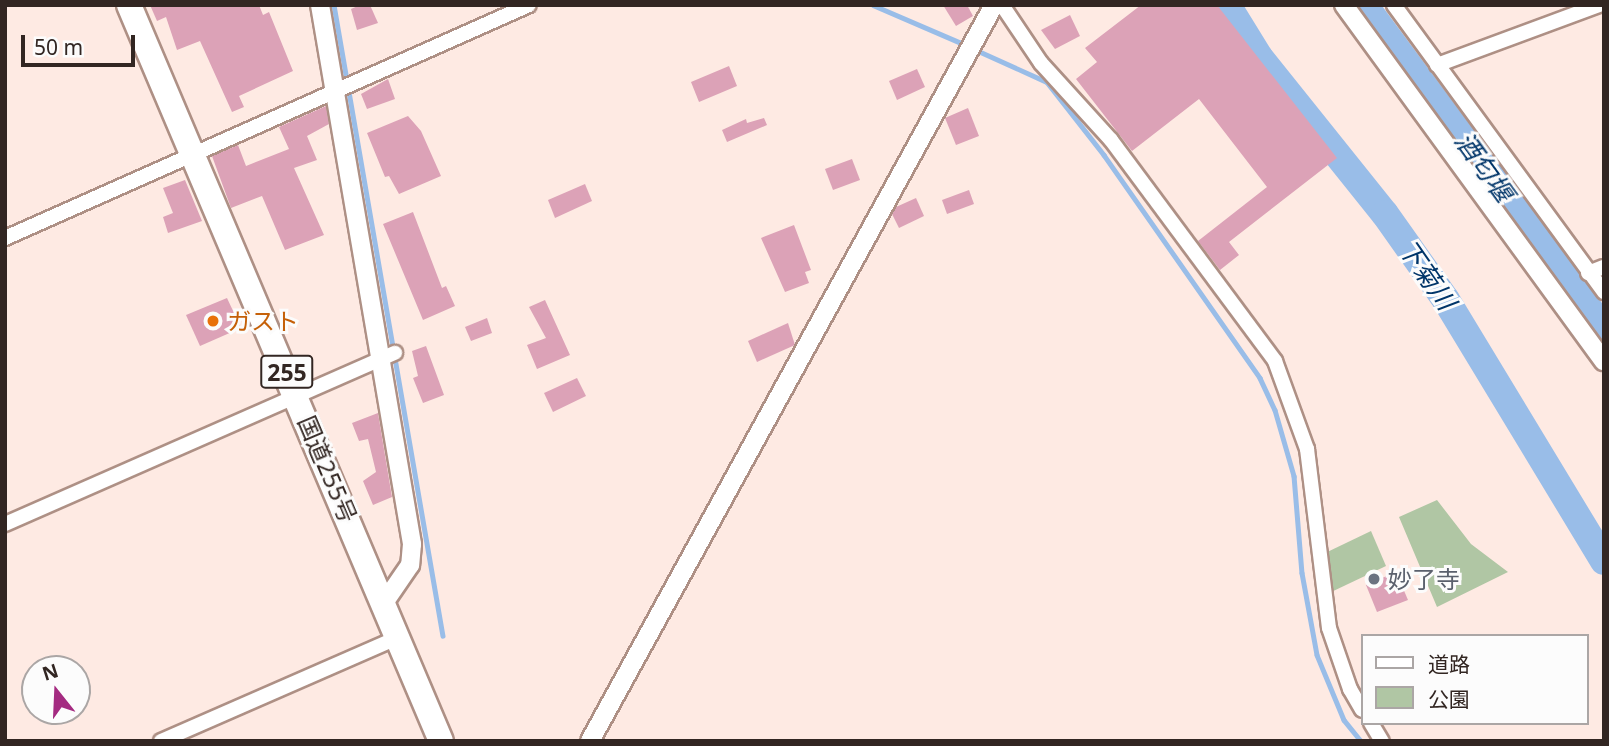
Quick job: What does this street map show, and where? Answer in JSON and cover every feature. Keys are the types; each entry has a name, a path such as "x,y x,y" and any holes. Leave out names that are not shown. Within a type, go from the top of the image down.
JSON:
{"highway":[{"name":"国道255号","path":"129,5 441,741"}],"street":[{"path":"320,5 334,93 386,357 412,544 410,565 384,603"},
{"path":"5,238 529,5"},
{"path":"590,741 994,5"},
{"path":"1002,5 1041,64 1111,140 1275,361 1307,449 1329,628 1350,690 1360,707"},
{"path":"1345,5 1604,360"},
{"path":"1394,5 1604,292"},
{"path":"1437,65 1600,5"},
{"path":"1588,273 1604,267"},
{"path":"5,524 386,357"},
{"path":"160,741 399,638"},
{"path":"1372,725 1382,741"}],"green space":[{"path":"1437,500 1471,544 1508,572 1437,607 1399,517"},
{"path":"1371,531 1386,566 1327,594 1321,555"}],"building":[{"path":"150,5 259,5 263,15 269,12 293,71 239,96 244,107 232,112 200,41 177,50 166,17 157,21"},
{"path":"370,5 378,23 357,30 351,9"},
{"path":"943,5 967,5 973,16 956,26"},
{"path":"1141,5 1217,5 1337,158 1229,242 1239,255 1220,270 1198,241 1267,187 1199,99 1132,151 1076,79 1097,62 1085,48"},
{"path":"1070,15 1080,36 1055,49 1041,30"},
{"path":"729,66 737,86 699,102 691,82"},
{"path":"917,69 925,87 897,100 889,81"},
{"path":"388,79 395,99 367,109 361,94"},
{"path":"326,106 329,124 307,136 317,160 294,168 324,235 285,250 262,196 231,208 212,156 238,145 246,166 289,149 279,127"},
{"path":"968,108 979,136 956,145 945,118"},
{"path":"408,116 421,131 441,176 399,194 389,176 385,177 367,133"},
{"path":"764,118 767,125 727,142 722,130 746,119 747,123"},
{"path":"852,159 860,180 833,190 825,169"},
{"path":"185,180 202,221 168,233 163,217 173,213 163,188"},
{"path":"585,184 592,201 555,218 548,200"},
{"path":"969,190 974,204 947,214 942,200"},
{"path":"916,198 924,216 899,228 892,214 896,207"},
{"path":"413,212 442,288 446,286 455,306 423,320 383,224"},
{"path":"794,225 811,270 805,272 809,283 785,292 761,238"},
{"name":"ガスト","path":"227,298 241,328 200,346 186,315"},
{"path":"545,300 570,355 537,369 527,345 546,338 529,307"},
{"path":"487,318 492,333 471,341 465,327"},
{"path":"788,323 795,345 757,362 748,341"},
{"path":"426,346 444,395 423,403 413,378 418,376 412,351"},
{"path":"577,378 586,396 553,412 544,393"},
{"path":"378,413 392,497 373,505 363,481 376,472 368,439 359,441 352,423"},
{"path":"1396,572 1408,600 1377,612 1366,585"}],"waterway":[{"path":"334,5 443,636"},
{"path":"873,5 966,45"},
{"name":"下菊川","path":"1227,5 1259,57 1385,214 1446,300 1604,561"},
{"name":"酒匂堰","path":"1364,5 1604,329"},
{"path":"974,49 1047,82 1104,155 1260,378 1275,410 1294,476 1302,573 1317,655 1344,720 1361,741"}],"place":[{"name":"ガスト","path":"213,321"},
{"name":"妙了寺","path":"1374,579"}]}
